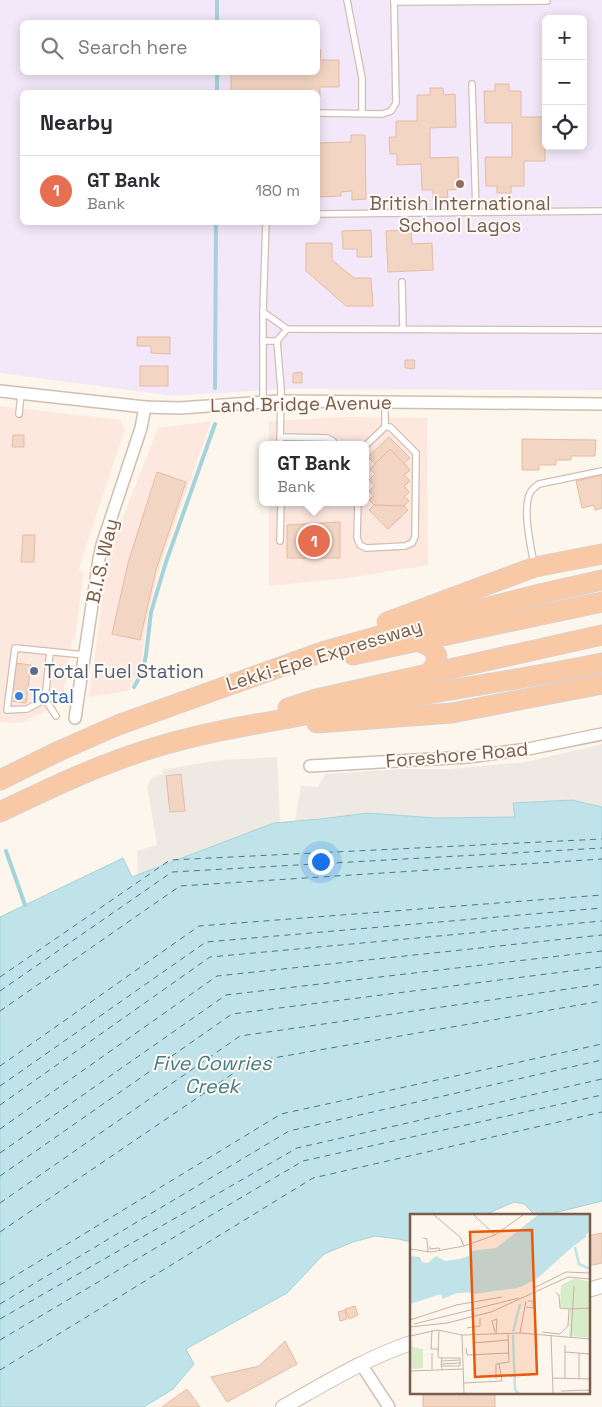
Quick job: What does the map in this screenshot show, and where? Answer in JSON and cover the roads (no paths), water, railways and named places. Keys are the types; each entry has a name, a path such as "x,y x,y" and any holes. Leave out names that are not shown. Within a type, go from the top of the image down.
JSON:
{"highway":[{"path":"249,677 272,666 535,567 602,554"},
{"name":"Lekki-Epe Expressway","path":"0,780 118,725 325,651 425,623 602,580"},
{"path":"249,677 602,602"},
{"path":"0,812 122,758 316,699 602,635"},
{"path":"418,641 431,648 437,656 435,665 429,674"},
{"path":"208,733 339,708 602,663"},
{"path":"208,733 452,713 602,684"}],"street":[{"name":"Land Bridge Avenue","path":"0,391 145,407 179,408 280,401 602,404"},
{"name":"B.I.S. Way","path":"75,718 100,552 141,428 145,407"},
{"name":"Foreshore Road","path":"310,766 468,757 528,749 602,734"},
{"path":"283,1407 361,1364 410,1343"},
{"path":"361,1364 389,1407"}],"lane":[{"path":"347,0 362,78 362,113"},
{"path":"320,113 382,114 391,111 396,103 394,1 547,1"},
{"path":"472,84 476,212"},
{"path":"320,214 602,211"},
{"path":"263,402 266,225"},
{"path":"402,282 403,329"},
{"path":"263,312 287,329 602,330"},
{"path":"280,441 281,389 277,341 287,329"},
{"path":"263,341 277,341"},
{"path":"19,414 21,394"},
{"path":"369,442 385,427 385,401"},
{"path":"358,506 357,538 360,545 366,548 405,546 412,543 415,536 416,453 390,427 385,427"},
{"path":"280,437 327,438 334,441"},
{"path":"535,567 527,517 529,494 539,484 602,471"},
{"path":"280,541 281,506"},
{"path":"45,699 27,709 7,710 15,648 84,655"},
{"path":"50,652 45,699 56,716"}],"water":[{"name":"Five Cowries Creek","path":"572,800 602,807 602,1201 550,1214 534,1214 524,1204 514,1202 487,1214 410,1214 410,1242 375,1236 353,1242 324,1254 287,1293 186,1349 194,1364 173,1389 144,1407 0,1407 0,917 123,858 132,877 274,823 368,813 435,818 515,817 513,803"}],"waterway":[{"path":"217,0 217,20"},
{"path":"217,75 217,90"},
{"path":"215,388 216,225"},
{"path":"134,687 142,673 151,612 166,562 215,424"},
{"path":"6,851 25,905"}],"place":[{"name":"British International School Lagos","path":"460,184"},
{"name":"GT Bank","path":"314,541"},
{"name":"Total Fuel Station","path":"34,671"},
{"name":"Total","path":"19,696"}]}
